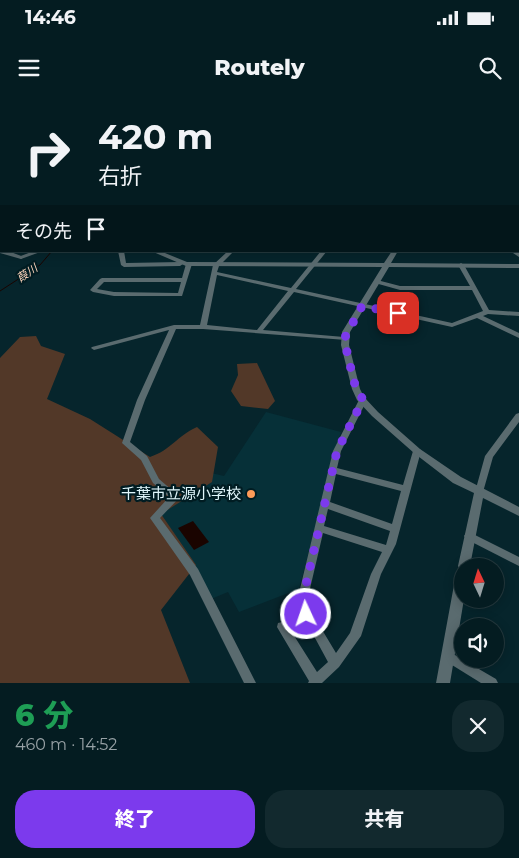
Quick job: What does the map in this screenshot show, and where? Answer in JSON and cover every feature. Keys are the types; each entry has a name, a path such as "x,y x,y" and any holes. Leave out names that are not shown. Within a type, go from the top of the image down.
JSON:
{"street":[{"path":"8,252 21,257 37,252"},
{"path":"121,252 124,265 519,266"},
{"path":"203,327 216,265 229,252"},
{"path":"258,332 323,252"},
{"path":"394,252 344,339 354,382 363,400 375,414 417,451 457,480 519,511"},
{"path":"167,254 180,264"},
{"path":"184,280 102,280 93,290 114,294 180,295 184,280 188,264"},
{"path":"461,265 487,312"},
{"path":"215,273 452,325 487,312 519,314"},
{"path":"377,282 400,288 474,288"},
{"path":"480,316 519,336"},
{"path":"174,327 145,392 126,443 144,458 156,482 175,497 156,518 194,572 250,683"},
{"path":"94,348 174,327 203,327 344,339"},
{"path":"335,663 306,614 304,593 337,451 363,400"},
{"path":"465,558 479,492 489,456 519,416"},
{"path":"282,627 315,682 335,663 355,636 376,574 388,550 417,451"},
{"path":"333,470 406,490"},
{"path":"325,508 394,529"},
{"path":"319,528 388,550"},
{"path":"469,536 519,562"},
{"path":"443,683 456,608"},
{"path":"448,656 492,683"}],"shaded area":[{"path":"36,336 41,346 65,354 47,399 90,419 150,457 163,451 184,434 197,427 218,447 212,482 161,514 196,565 161,610 190,683 0,683 0,358 20,337"},
{"path":"257,363 275,401 268,409 241,406 231,391 238,375 237,364"},
{"name":"千葉市立源小学校","path":"266,412 341,432 299,589 239,612 228,592 211,599 160,516 198,470 224,476"},
{"path":"193,521 209,542 194,550 178,528"}],"waterway":[{"name":"葭川","path":"0,291 40,265 51,252"}],"place":[{"name":"千葉市立源小学校","path":"251,494"}],"route":[{"path":"306,614 304,593 337,451 363,400 360,398 354,382 344,339 346,332 362,306 398,313"}]}
